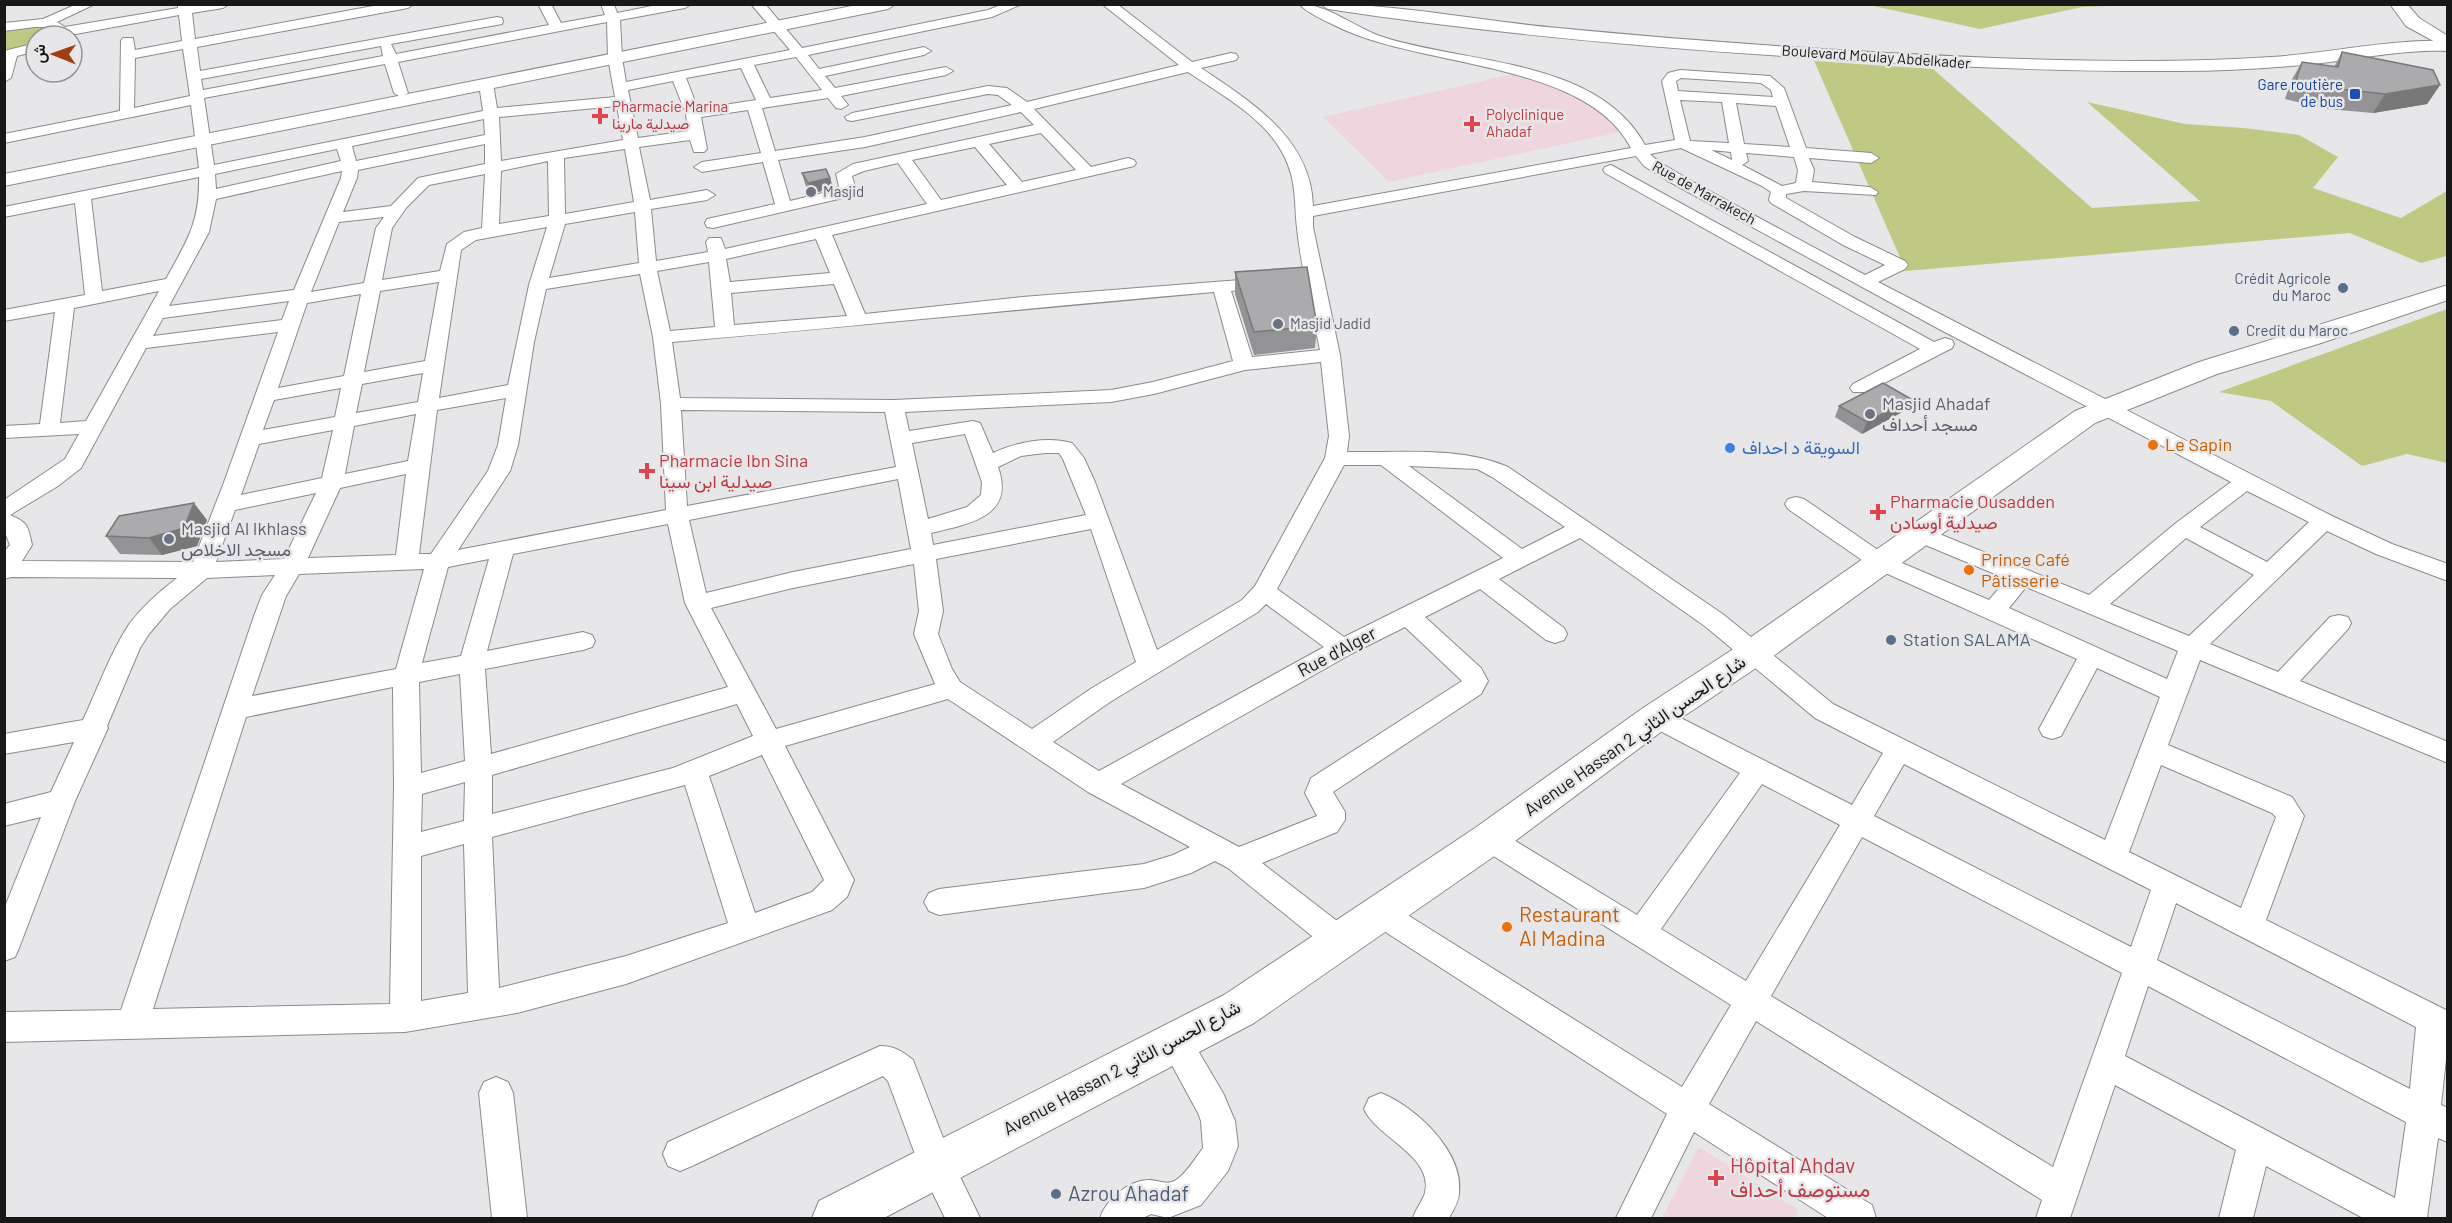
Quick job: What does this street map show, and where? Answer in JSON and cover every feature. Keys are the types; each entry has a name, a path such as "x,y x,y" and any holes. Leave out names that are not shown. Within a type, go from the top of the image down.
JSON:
{"main road":[{"path":"2398,4 2400,9 2417,25 2448,45"},
{"name":"Avenue Hassan 2 شارع الحسن الثاني","path":"836,1218 1239,1009 1489,839 1656,717 1753,653 2085,417 2104,407 2208,368 2309,338 2448,292"}],"street":[{"path":"190,38 223,4"},
{"path":"128,55 190,38 408,4"},
{"path":"544,4 557,29"},
{"path":"4,139 197,97 557,29 610,11 685,4"},
{"path":"757,4 818,73 852,117 865,142"},
{"path":"775,23 844,4"},
{"path":"4,180 401,93 888,4"},
{"path":"4,212 493,113 621,94 678,77 992,13 1016,4"},
{"path":"1034,741 1101,695 1250,606 1264,591 1336,458 1339,436 1330,355 1306,220 1307,205 1300,173 1281,136 1250,108 1191,68 1108,4"},
{"name":"Rue de Marrakech","path":"1305,4 1360,34 1389,43 1519,71 1553,81 1600,105 1619,120 1645,158 1864,282 1964,336 2324,521 2384,549 2448,573"},
{"name":"Boulevard Moulay Abdelkader","path":"1328,4 1445,21 1638,40 1810,54 1983,64 2218,64 2321,58 2435,37"},
{"path":"4,27 44,23 94,5"},
{"path":"489,6 507,39"},
{"path":"372,8 383,25 390,61 401,93"},
{"path":"4,1028 405,1018 517,999 626,970 746,930 822,901 831,896 837,888 838,880 745,692 697,603 677,516 671,404 662,337 648,269 642,207 621,94 610,11"},
{"path":"127,114 129,21"},
{"path":"84,29 129,21 190,38 386,40 497,21"},
{"path":"44,23 48,24"},
{"path":"904,32 972,94"},
{"path":"4,510 50,481 73,463 201,232 208,196 207,171 190,38"},
{"path":"4,78 8,54 24,50"},
{"path":"818,73 924,51"},
{"path":"4,170 486,84 615,54"},
{"path":"702,167 865,142 1232,57"},
{"path":"746,63 759,104 769,156 784,207"},
{"path":"693,114 832,93 946,71"},
{"path":"1683,143 1670,81 1673,76 1693,73 1765,79 1777,88 1783,102 1806,170 1804,186"},
{"path":"678,77 693,114 697,134 713,223 722,288 725,332"},
{"path":"486,84 493,113 494,166 490,231"},
{"path":"852,117 988,90 1002,91 1024,107 1087,172"},
{"path":"1673,95 1783,102"},
{"path":"1728,98 1741,170"},
{"path":"713,223 841,194 847,187 844,174 859,167 1043,128"},
{"path":"132,1024 274,594 292,567 332,483 384,228 396,210 424,181 556,155 697,134"},
{"path":"208,196 350,165 493,138"},
{"path":"4,948 61,801 95,728 112,681 141,628 162,603 201,570 227,505 289,325 349,178 350,165 343,143"},
{"path":"980,143 1018,188"},
{"path":"1306,220 1460,200 1611,170 1683,143 1871,158"},
{"path":"1683,143 1741,170 1849,241 1899,265 1864,282"},
{"path":"845,145 859,167"},
{"path":"405,1018 408,787 406,675 438,561 499,471 508,445 515,390 538,285 557,221 556,155"},
{"path":"1306,220 1645,158"},
{"path":"903,159 938,207"},
{"path":"538,285 717,256 823,234 1128,163"},
{"path":"1611,170 1933,349"},
{"path":"1730,208 1778,196 1804,186 1870,192"},
{"path":"82,195 94,298"},
{"path":"407,563 418,465 453,248 470,236 490,231 707,195"},
{"path":"333,218 396,210"},
{"path":"823,234 858,320"},
{"path":"156,313 300,297 449,275"},
{"path":"722,288 840,278"},
{"path":"662,337 858,320 1022,302 1315,278"},
{"path":"4,316 173,283"},
{"path":"1221,287 1244,364"},
{"path":"50,430 65,304"},
{"path":"138,343 289,325"},
{"path":"1860,388 1933,349 1964,336"},
{"path":"671,404 894,406 1111,396 1154,388 1244,364 1330,355"},
{"path":"265,396 435,365"},
{"path":"250,439 515,390"},
{"path":"894,406 924,555 931,611 926,634 940,670 951,689 1098,784 1226,854 1339,939"},
{"path":"4,432 93,427"},
{"path":"901,439 973,427 990,472 993,492 990,501 981,510 919,528"},
{"path":"987,465 1008,453 1055,446 1065,447 1074,456 1150,665"},
{"path":"1336,458 1467,461 1484,464 1500,472 1715,621 1824,711 2440,1024 2436,1120 2410,1218"},
{"path":"1387,460 1520,559"},
{"path":"227,505 418,465"},
{"path":"6,570 201,570 438,561 907,471"},
{"path":"2092,606 2184,528 2246,481"},
{"path":"1796,504 1880,562 2175,693"},
{"path":"697,603 793,580 1098,520"},
{"path":"4,521 17,527 21,545 6,570"},
{"path":"2113,857 2193,647 2324,521"},
{"path":"2184,528 2270,573"},
{"name":"Rue d'Alger","path":"1098,784 1342,648 1580,529"},
{"path":"1919,534 2448,753"},
{"path":"484,1004 478,829 479,767 472,662 503,550"},
{"path":"1993,611 2022,577"},
{"path":"1482,578 1555,634"},
{"path":"1264,591 1342,648"},
{"path":"939,902 1144,876 1327,824 1331,820 1331,812 1319,792 1321,786 1472,687 1475,681 1472,674 1408,615"},
{"path":"2282,684 2338,623"},
{"path":"236,709 583,641"},
{"path":"2052,729 2091,655"},
{"path":"406,848 608,796 694,770 769,741 951,689"},
{"path":"408,787 594,737 745,692"},
{"path":"1656,717 2436,1120"},
{"path":"4,744 95,728"},
{"path":"1633,1218 1688,1108 1899,749"},
{"path":"2153,750 2282,805 2288,810 2290,816 2248,926"},
{"path":"1641,933 1758,769"},
{"path":"694,770 746,930"},
{"path":"4,815 61,801"},
{"path":"1489,839 1751,1001 2057,1205 2108,1064 2167,885"},
{"path":"1380,913 1859,1218"},
{"path":"1117,1218 1140,1198 1151,1197 1168,1201 1189,1193 1216,1159 1221,1146 1218,1120 1176,1043"},
{"path":"680,1154 880,1061 889,1062 901,1071 936,1165 963,1218"},
{"path":"2108,1064 2398,1218"},
{"path":"496,1093 510,1218"},
{"path":"1381,1109 1434,1155 1442,1174 1442,1194 1430,1218"},
{"path":"2236,1218 2255,1141"}],"shaded area":[{"name":"Polyclinique Ahadaf","path":"1513,74 1566,92 1605,114 1620,132 1389,182 1323,117"},
{"name":"Hôpital Ahdav مستوصف أحداف","path":"1699,1147 1798,1210 1794,1218 1662,1218"}],"green space":[{"path":"1869,5 2138,5 2082,7 1980,29"},
{"path":"24,28 24,49 5,54 4,30"},
{"path":"1814,61 1933,69 2092,208 2200,201 2087,102 2185,124 2299,135 2338,157 2313,188 2401,218 2447,191 2447,256 2421,263 2350,233 1906,271"},
{"path":"2447,309 2447,463 2407,454 2362,466 2271,401 2219,392"}],"building":[{"path":"2342,52 2433,70 2440,85 2385,94 2339,89 2296,80 2302,62 2338,67"},
{"path":"826,169 830,178 808,183 802,173"},
{"path":"1307,267 1317,326 1254,332 1235,272"},
{"path":"1883,383 1911,399 1867,422 1839,406"},
{"path":"194,503 184,528 149,538 106,536 119,516"}],"place":[{"name":"Gare routière de bus","path":"2355,94"},
{"name":"Pharmacie Marina صيدلية مارينا","path":"600,116"},
{"name":"Polyclinique Ahadaf","path":"1472,124"},
{"name":"Masjid","path":"811,192"},
{"name":"Crédit Agricole du Maroc","path":"2343,288"},
{"name":"Masjid Jadid","path":"1278,324"},
{"name":"Credit du Maroc","path":"2234,331"},
{"name":"Masjid Ahadaf مسجد أحداف","path":"1870,414"},
{"name":"Le Sapin","path":"2153,445"},
{"name":"السويقة د احداف","path":"1730,448"},
{"name":"Pharmacie Ibn Sina صيدلية ابن سينا","path":"647,471"},
{"name":"Pharmacie Ousadden صيدلية أوسادن","path":"1878,512"},
{"name":"Masjid Al Ikhlass مسجد الاخلاص","path":"169,539"},
{"name":"Prince Café Pâtisserie","path":"1969,570"},
{"name":"Station SALAMA","path":"1891,640"},
{"name":"Restaurant Al Madina","path":"1507,927"},
{"name":"Hôpital Ahdav مستوصف أحداف","path":"1716,1178"},
{"name":"Azrou Ahadaf","path":"1056,1194"}]}
